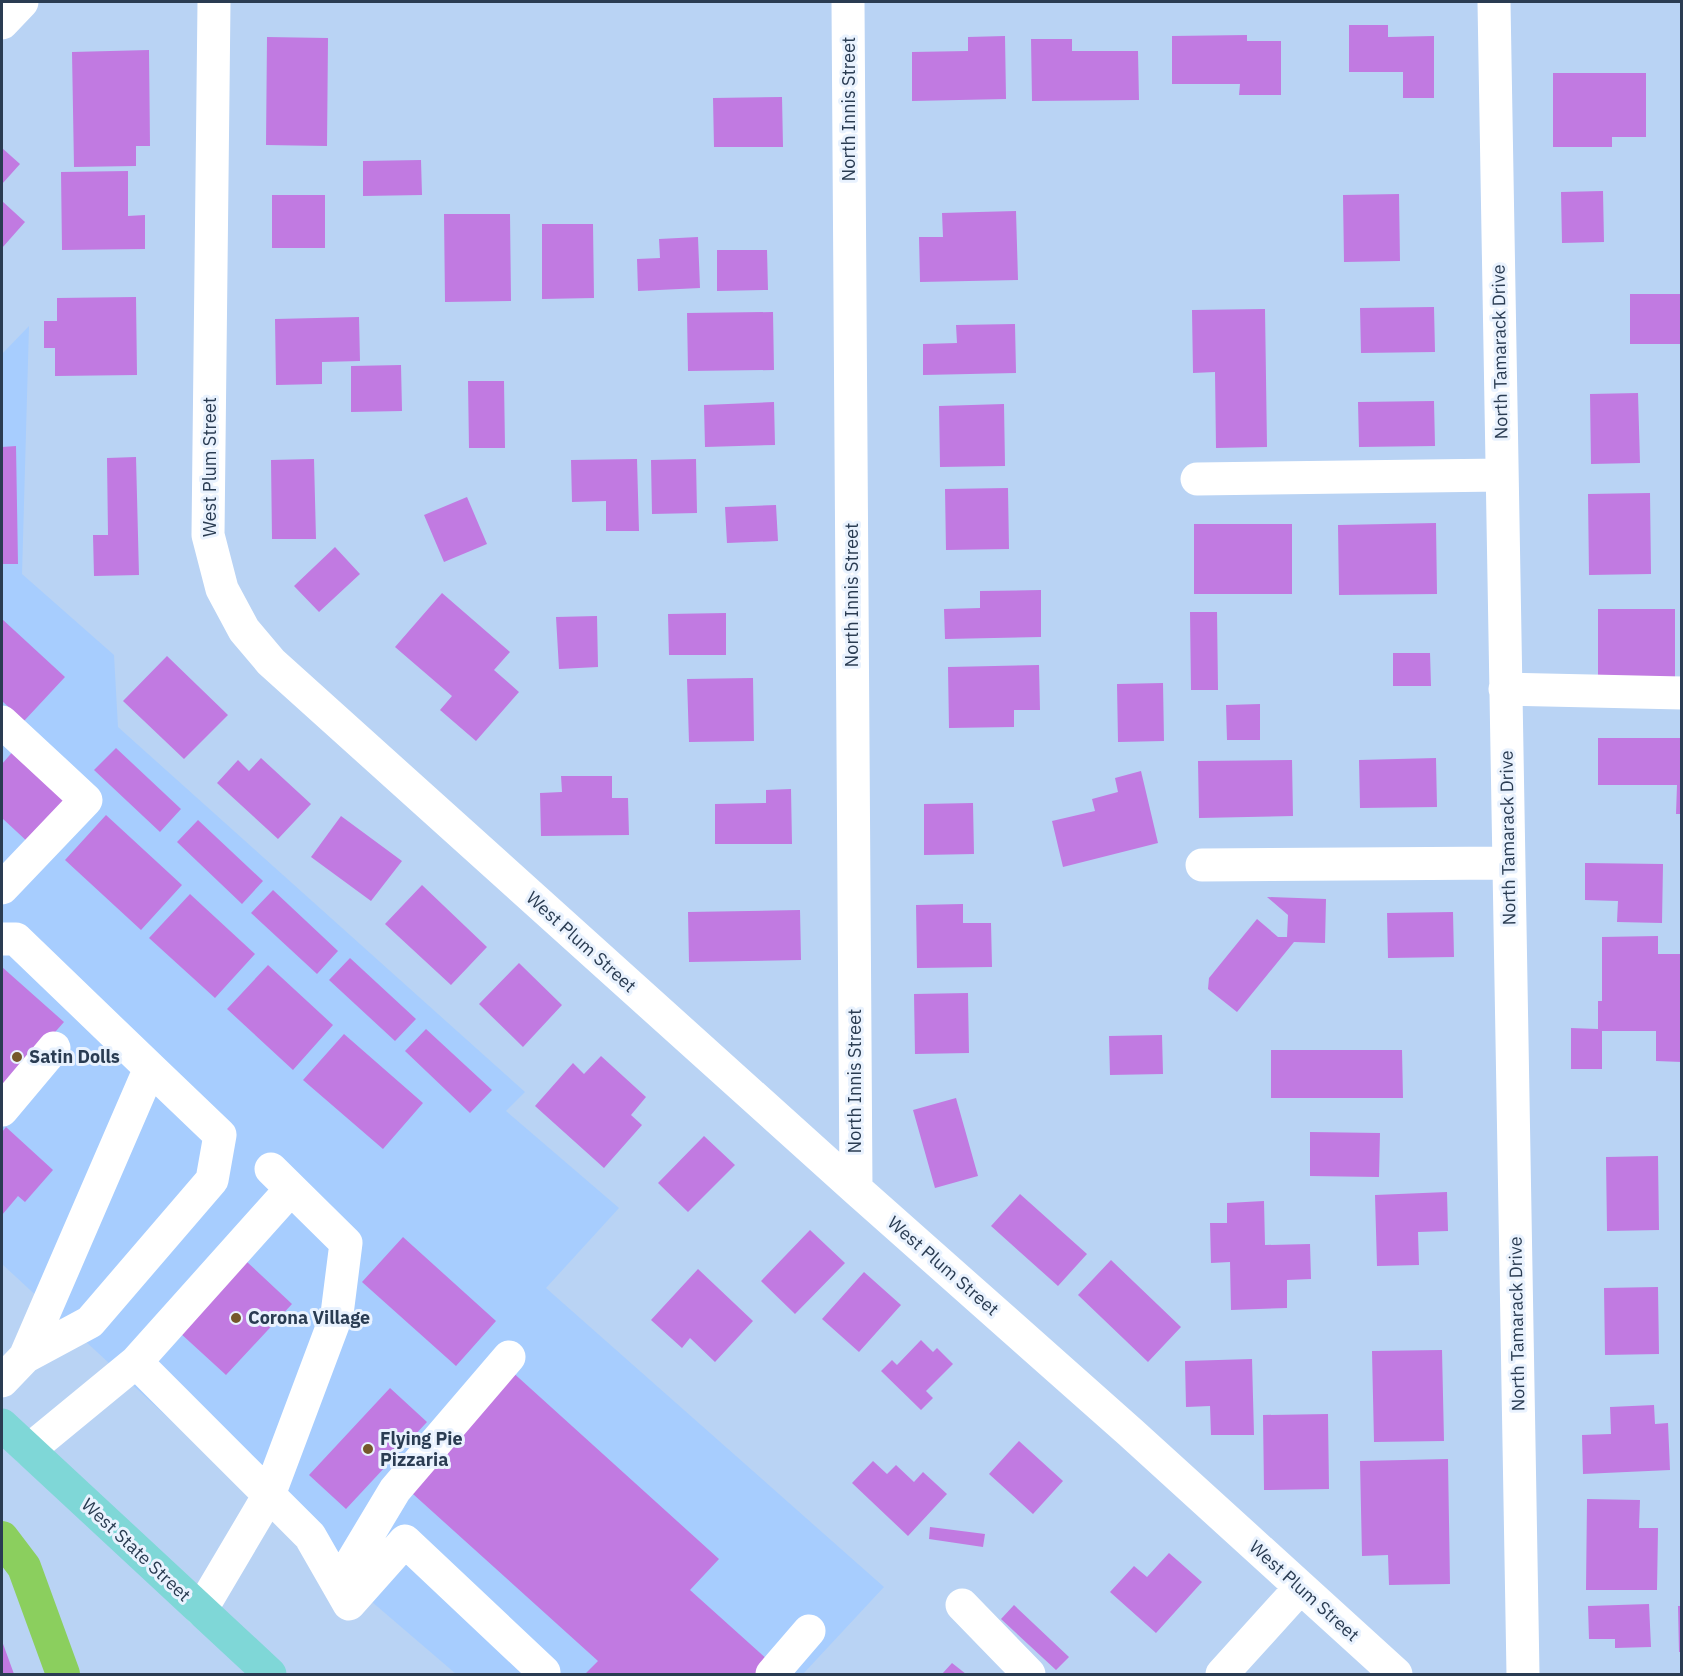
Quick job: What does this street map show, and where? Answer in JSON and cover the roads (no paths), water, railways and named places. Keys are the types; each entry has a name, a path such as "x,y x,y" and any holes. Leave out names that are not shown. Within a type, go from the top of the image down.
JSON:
{"main road":[{"name":"West State Street","path":"2,1425 270,1674"}],"street":[{"path":"2,22 22,2"},
{"name":"West Plum Street","path":"214,2 208,535 222,589 244,630 271,662 856,1189 1130,1431 1396,1674"},
{"name":"North Innis Street","path":"848,2 856,1189"},
{"name":"North Tamarack Drive","path":"1494,2 1523,1674"},
{"path":"1197,479 1502,475"},
{"path":"1506,689 1682,693"},
{"path":"2,722 86,800 2,888"},
{"path":"1202,865 1509,863"},
{"path":"2,939 16,939 220,1135 212,1180 90,1322 25,1357 2,1381"},
{"path":"2,1110 54,1048"},
{"path":"25,1357 150,1068"},
{"path":"28,1450 136,1362 281,1179 346,1243 337,1314 269,1495 201,1610"},
{"path":"338,1585 395,1490 509,1357"},
{"path":"136,1362 310,1536 349,1604 405,1541 544,1672 541,1674"},
{"path":"1222,1674 1300,1588"},
{"path":"962,1605 1029,1674"},
{"path":"772,1674 809,1631"}],"waterway":[{"path":"2,1538 24,1567 63,1674"}],"place":[{"name":"Satin Dolls","path":"17,1057"},
{"name":"Corona Village","path":"236,1318"},
{"name":"Flying Pie Pizzaria","path":"368,1449"}]}
